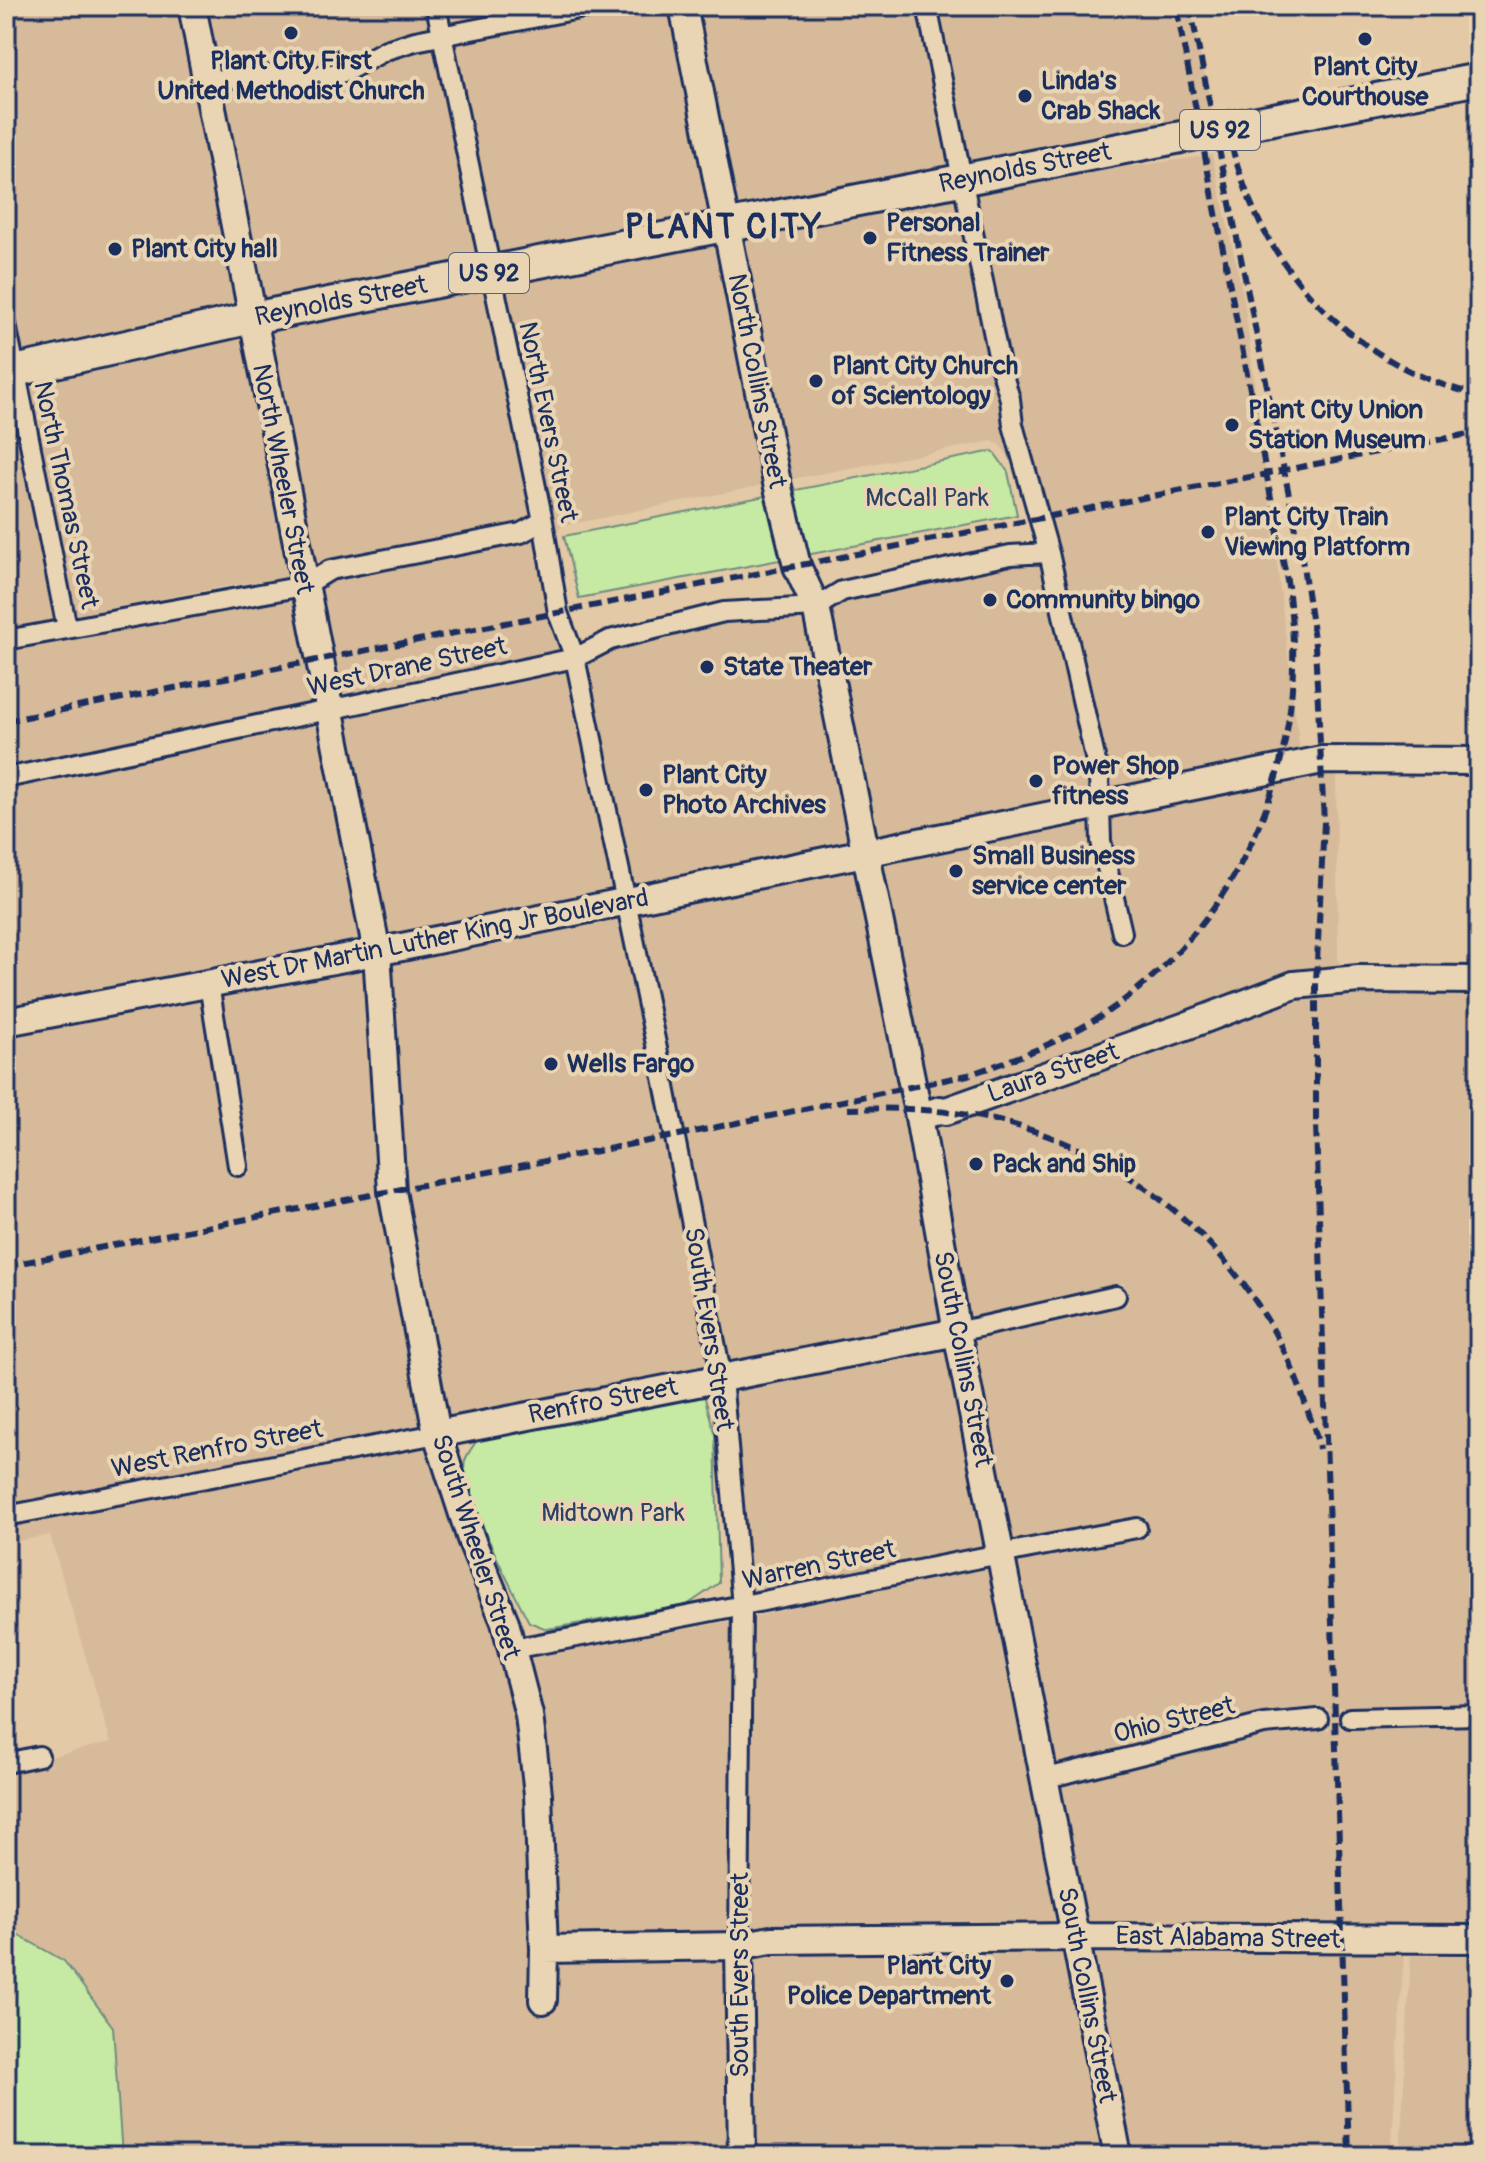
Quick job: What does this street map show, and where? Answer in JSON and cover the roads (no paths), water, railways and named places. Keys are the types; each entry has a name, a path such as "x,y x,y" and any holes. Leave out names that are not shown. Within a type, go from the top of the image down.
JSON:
{"main road":[{"name":"Reynolds Street","path":"10,372 252,318 1479,79"}],"street":[{"name":"North Wheeler Street","path":"192,6 327,710 377,952"},
{"name":"North Evers Street","path":"436,6 543,521 558,613"},
{"path":"207,81 256,75 306,78 345,72 386,50 594,6"},
{"name":"North Collins Street","path":"683,6 774,468 797,566"},
{"path":"927,6 1013,425 1049,553 1099,775 1101,841 1122,933"},
{"name":"North Thomas Street","path":"6,324 10,372 67,628"},
{"path":"6,640 304,586 330,570 521,533 543,521"},
{"path":"816,607 842,591 1010,555 1049,553"},
{"name":"South Collins Street","path":"797,566 816,607 919,1117 957,1332 1118,2156"},
{"name":"West Drane Street","path":"6,778 575,658 610,640 724,612 816,607"},
{"name":"South Evers Street","path":"558,613 575,658 722,1378 742,1607 739,1946 742,2156"},
{"name":"West Dr Martin Luther King Jr Boulevard","path":"6,1022 377,952 1322,760 1479,761"},
{"name":"South Wheeler Street","path":"377,952 392,1191 437,1434 471,1539 505,1622 529,1715 538,1794 543,2000"},
{"name":"Laura Street","path":"919,1117 946,1111 1294,985 1359,979 1479,980"},
{"path":"209,984 238,1166"},
{"path":"957,1332 1116,1296"},
{"name":"Renfro Street","path":"437,1434 957,1332"},
{"name":"West Renfro Street","path":"6,1516 437,1434"},
{"name":"Warren Street","path":"511,1649 742,1607 1137,1528"},
{"path":"1350,1718 1479,1715"},
{"name":"Ohio Street","path":"1043,1779 1264,1724 1318,1719"},
{"path":"6,1763 39,1756"},
{"name":"East Alabama Street","path":"739,1946 771,1940 1077,1937 1479,1939"},
{"path":"544,1949 739,1946"}],"railway":[{"path":"6,1266 674,1136 968,1075 1034,1051 1081,1028 1139,988 1177,952 1211,912 1239,867 1261,819 1278,769 1289,718 1293,655 1288,586 1176,6"},
{"path":"1190,6 1302,559 1315,645 1324,822 1316,982 1316,1124 1349,2156"},
{"path":"1226,129 1246,191 1262,227 1280,257 1325,311 1352,335 1412,372 1479,395"},
{"path":"6,721 1479,432"},
{"path":"848,1109 935,1111 1021,1127 1069,1145 1115,1168 1158,1197 1197,1231 1231,1269 1261,1311 1286,1355 1319,1449"}],"place":[{"name":"Plant City First United Methodist Church","path":"291,33"},
{"name":"Plant City Courthouse","path":"1365,39"},
{"name":"Linda's Crab Shack","path":"1025,96"},
{"name":"Personal Fitness Trainer","path":"870,238"},
{"name":"Plant City hall","path":"115,249"},
{"name":"Plant City Church of Scientology","path":"816,381"},
{"name":"Plant City Union Station Museum","path":"1232,425"},
{"name":"Plant City Train Viewing Platform","path":"1208,532"},
{"name":"Community bingo","path":"990,600"},
{"name":"State Theater","path":"707,667"},
{"name":"Power Shop fitness","path":"1036,781"},
{"name":"Plant City Photo Archives","path":"646,790"},
{"name":"Small Business service center","path":"956,871"},
{"name":"Wells Fargo","path":"551,1064"},
{"name":"Pack and Ship","path":"976,1164"},
{"name":"Plant City Police Department","path":"1007,1981"}],"district":[{"name":"PLANT CITY","path":"724,227"}],"park label":[{"name":"McCall Park","path":"927,498"},
{"name":"Midtown Park","path":"613,1513"}]}
